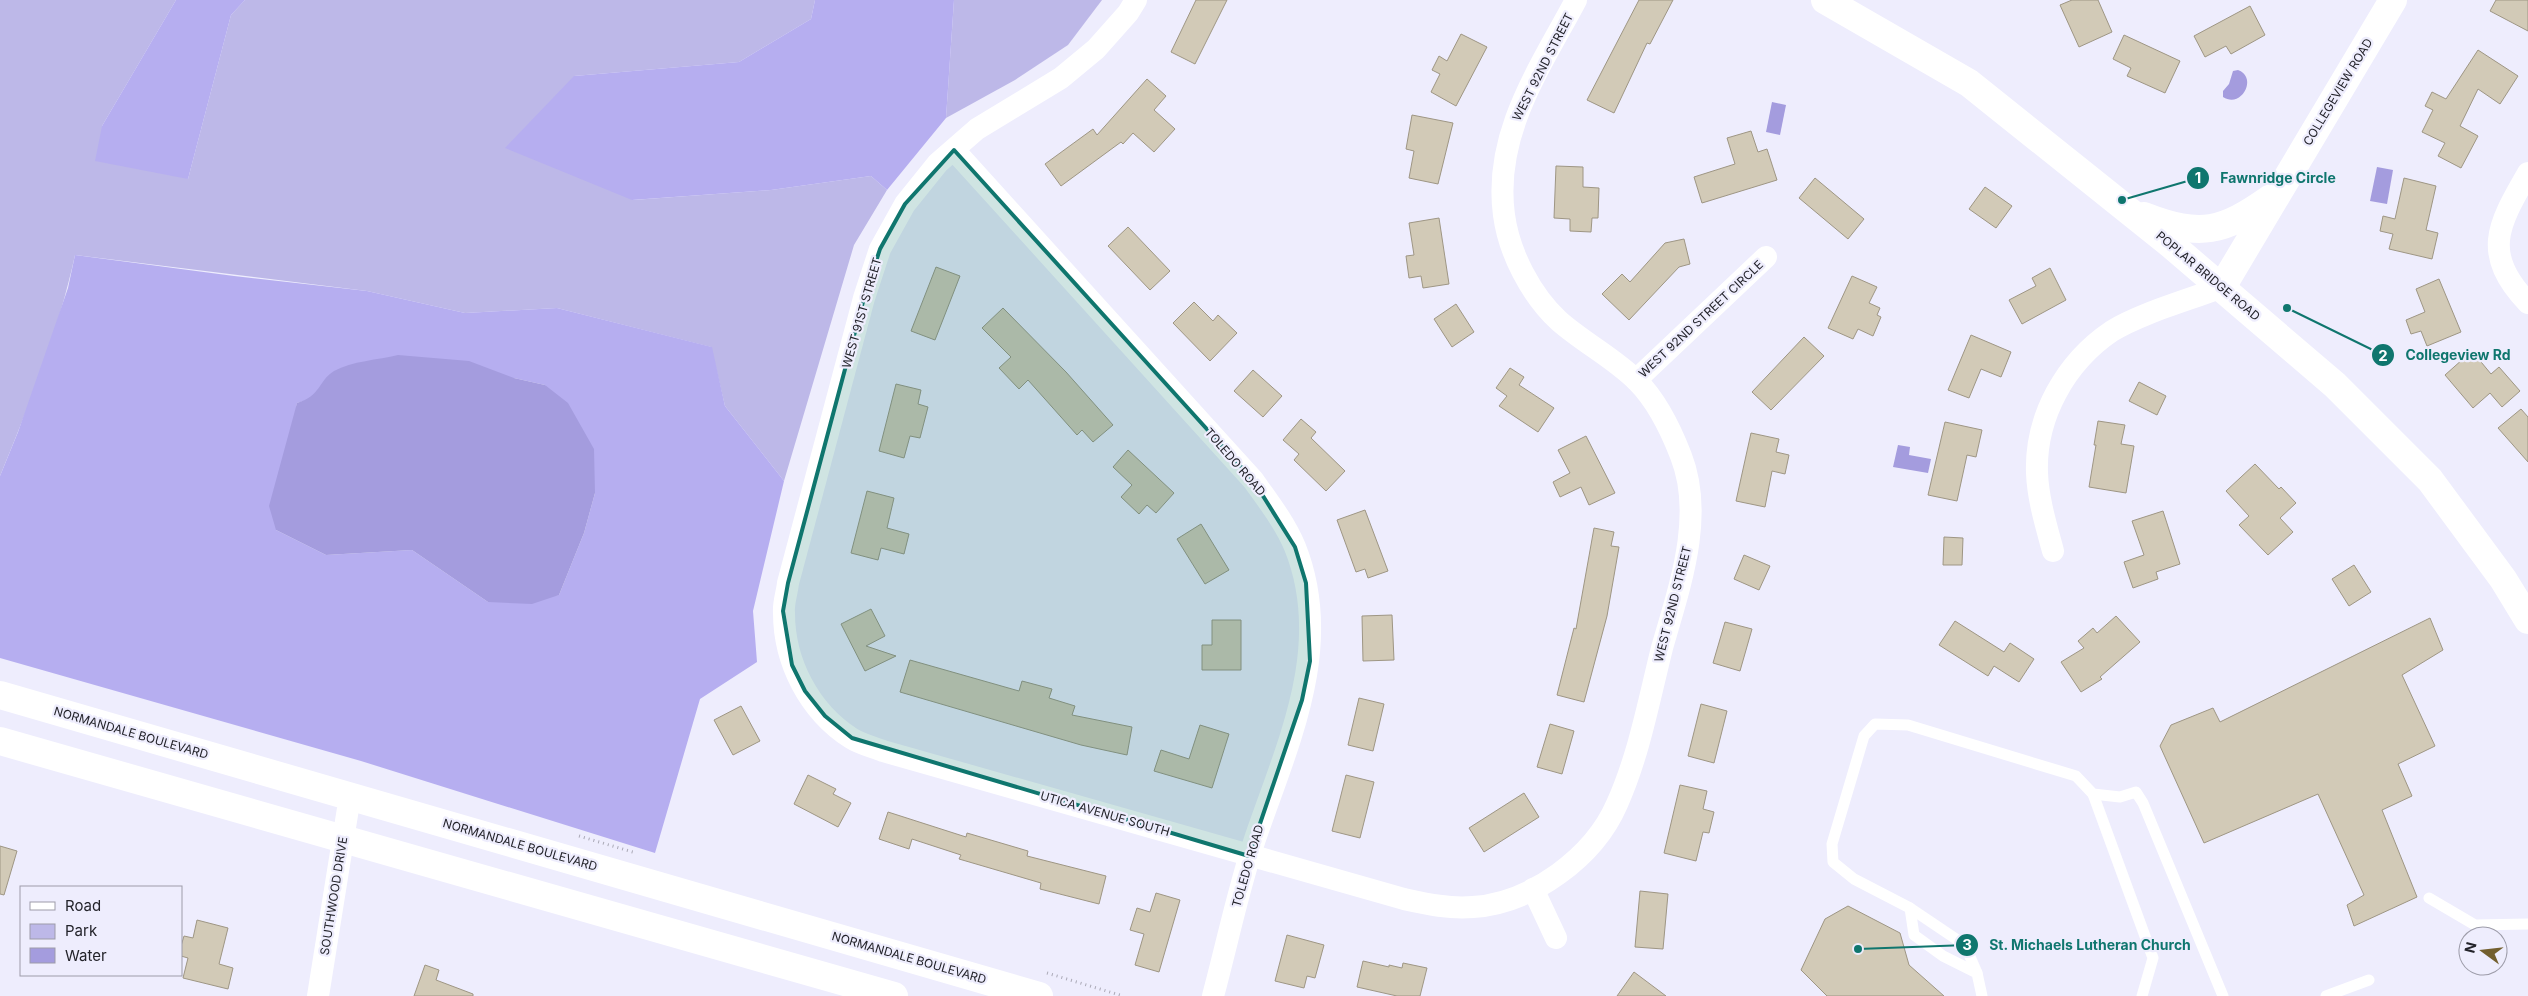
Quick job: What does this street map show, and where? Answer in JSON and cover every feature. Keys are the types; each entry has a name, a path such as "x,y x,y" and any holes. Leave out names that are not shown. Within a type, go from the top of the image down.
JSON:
{"main road":[{"name":"POPLAR BRIDGE ROAD","path":"1826,0 1969,83 2222,287 2335,385 2430,480 2503,579 2528,620"},
{"name":"COLLEGEVIEW ROAD","path":"2222,287 2393,0"},
{"path":"2128,210 2188,229 2212,229 2244,217 2278,193"},
{"name":"NORMANDALE BOULEVARD","path":"0,695 1039,996"},
{"path":"0,741 894,996"}],"street":[{"name":"WEST 91ST STREET","path":"788,583 862,308 880,249 905,204 938,163 978,129 1061,78 1096,48 1128,13 1136,0"},
{"name":"WEST 92ND STREET","path":"1533,890 1543,885 1572,863 1597,838 1616,806 1629,773 1683,572 1689,534 1689,495 1682,458 1647,392 1636,380 1558,320 1533,289 1515,255 1504,217 1502,178 1508,140 1522,103 1576,0"},
{"name":"TOLEDO ROAD","path":"954,150 1253,480 1276,512 1295,547 1306,583 1311,623 1310,662 1302,700 1250,856 1213,996"},
{"path":"2528,173 2502,220 2498,241 2500,262 2510,281 2528,303"},
{"name":"WEST 92ND STREET CIRCLE","path":"1636,380 1766,257"},
{"path":"2053,551 2041,505 2037,472 2039,438 2049,406 2065,376 2086,351 2114,330 2222,287"},
{"name":"UTICA AVENUE SOUTH","path":"788,583 783,611 785,639 792,665 805,690 825,716 852,738 884,750 1250,856 1439,907 1475,907 1533,890"},
{"name":"SOUTHWOOD DRIVE","path":"318,996 350,796"},
{"path":"1533,890 1556,938"}],"lane":[{"path":"1982,996 1977,973 1965,945 1910,908 1854,879 1833,862 1832,844 1864,736 1875,724 1908,725 2076,776 2094,794 2153,958 2142,996"},
{"path":"2094,794 2120,797 2136,792 2143,803 2223,996"},
{"path":"2430,898 2474,925 2528,924"},
{"path":"1910,908 1914,935 1943,956 1977,973"},
{"path":"2326,996 2369,980"}],"highlighted area":[{"path":"954,150 1253,480 1295,547 1306,583 1310,661 1302,700 1249,856 852,738 825,716 805,691 792,665 783,611 788,583 864,298 880,249 905,204"}],"green space":[{"path":"0,0 176,0 102,126 188,179 231,15 245,0 815,0 811,19 739,62 574,76 633,200 771,190 871,176 887,190 854,245 784,481 725,406 711,347 557,308 465,313 367,291 75,255 52,339 0,476"},
{"path":"954,0 1102,0 1068,45 1015,80 946,118"}],"shaded area":[{"path":"176,0 245,0 231,15 188,179 95,161 102,126"},
{"path":"815,0 954,0 946,118 887,190 871,176 771,190 632,200 505,148 574,76 739,62 811,19"},
{"path":"75,255 367,291 465,313 557,308 712,347 725,406 784,481 753,611 757,662 700,699 655,853 361,761 0,658 0,476 18,432 68,288","holes":["514,378 545,385 595,493 584,533 559,595 488,602 412,550 326,555 276,530 297,403 311,399"]}],"water":[{"path":"2238,70 2247,79 2247,85 2241,96 2230,100 2223,97 2223,91 2229,84 2233,71"},
{"path":"1772,102 1786,105 1780,135 1766,132"},
{"path":"2377,167 2393,170 2387,204 2370,201"},
{"path":"398,355 469,361 514,378 545,385 568,403 594,449 595,493 584,533 559,595 532,604 488,602 412,550 326,555 276,530 269,506 297,403 311,396 334,371 357,363"},
{"path":"1898,445 1910,447 1909,455 1931,459 1928,473 1893,467"}],"building":[{"path":"1196,0 1227,0 1195,64 1171,52"},
{"path":"1639,0 1673,0 1650,44 1647,43 1614,113 1587,100"},
{"path":"2072,0 2098,0 2112,32 2079,47 2060,5"},
{"path":"2496,0 2528,0 2528,31 2490,11"},
{"path":"2250,6 2265,35 2231,54 2226,46 2205,57 2194,36"},
{"path":"1461,34 1487,47 1456,106 1431,92 1440,74 1432,70 1439,56 1447,61"},
{"path":"2124,35 2180,61 2165,93 2127,76 2131,68 2113,59"},
{"path":"2478,50 2518,76 2500,104 2478,89 2460,126 2478,136 2461,168 2438,156 2445,143 2422,132 2433,110 2425,106 2432,92 2446,99"},
{"path":"1147,79 1166,96 1154,110 1175,129 1154,152 1133,133 1123,144 1121,142 1061,186 1045,164 1093,129 1097,135"},
{"path":"1412,115 1453,123 1438,184 1409,178 1414,151 1406,149"},
{"path":"1751,131 1758,152 1767,149 1777,180 1702,203 1694,177 1735,164 1727,138"},
{"path":"1556,166 1583,167 1583,187 1599,188 1598,218 1592,218 1591,232 1570,231 1570,219 1554,218"},
{"path":"1815,178 1864,219 1848,239 1799,198"},
{"path":"2404,178 2436,186 2426,230 2438,233 2432,259 2389,249 2393,234 2380,231 2383,216 2395,219"},
{"path":"1985,187 2012,206 1996,228 1969,209"},
{"path":"1439,218 1449,284 1423,288 1421,276 1409,278 1406,256 1414,255 1409,223"},
{"path":"1128,227 1170,271 1150,290 1108,246"},
{"path":"1684,239 1690,264 1679,267 1629,320 1602,294 1622,274 1630,282 1665,243"},
{"path":"936,267 960,276 935,340 911,331"},
{"path":"2050,268 2066,300 2022,324 2009,300 2036,286 2032,278"},
{"path":"1852,276 1877,287 1869,303 1880,308 1877,315 1881,317 1873,336 1858,329 1853,339 1828,328"},
{"path":"2439,279 2461,332 2427,346 2421,331 2411,334 2406,320 2425,312 2416,289"},
{"path":"1194,302 1213,321 1218,315 1237,333 1210,361 1173,323"},
{"path":"1456,304 1474,332 1452,347 1434,319"},
{"path":"1003,308 1066,372 1113,425 1093,442 1082,430 1077,435 1028,380 1019,389 999,368 1011,357 982,328"},
{"path":"1971,335 2011,352 2001,377 1981,369 1969,398 1948,390"},
{"path":"1804,337 1824,356 1771,410 1752,392"},
{"path":"2472,351 2491,374 2499,367 2520,391 2502,407 2490,393 2473,408 2445,375"},
{"path":"1510,368 1524,377 1519,385 1554,408 1538,432 1499,406 1507,396 1496,388"},
{"path":"1253,370 1282,396 1263,417 1234,391"},
{"path":"2139,382 2166,396 2157,415 2129,401"},
{"path":"896,384 921,390 918,404 928,407 920,438 910,436 904,458 879,451"},
{"path":"2521,409 2528,417 2528,462 2498,428"},
{"path":"1301,419 1316,432 1311,438 1345,471 1326,491 1294,460 1299,454 1283,440"},
{"path":"2098,421 2125,425 2121,444 2134,446 2126,493 2089,487"},
{"path":"1945,422 1982,430 1976,457 1967,455 1957,501 1928,495"},
{"path":"1751,433 1779,439 1776,452 1789,455 1785,474 1772,471 1765,507 1736,501"},
{"path":"1586,436 1615,493 1589,505 1581,487 1560,497 1553,482 1570,473 1558,450"},
{"path":"1128,450 1174,493 1156,513 1147,505 1139,514 1121,497 1132,485 1113,467"},
{"path":"2255,464 2279,489 2281,487 2296,503 2280,518 2293,532 2268,555 2239,525 2249,516 2226,491"},
{"path":"867,491 894,498 887,528 909,534 904,554 881,548 878,560 851,553"},
{"path":"1365,510 1388,571 1368,578 1365,569 1356,572 1337,520"},
{"path":"2163,511 2180,564 2156,572 2158,579 2133,588 2124,562 2144,555 2132,521"},
{"path":"1201,524 1229,570 1205,584 1177,539"},
{"path":"1594,528 1614,532 1611,546 1619,547 1607,616 1584,702 1557,695 1574,628 1576,629"},
{"path":"1944,537 1963,538 1962,565 1943,565"},
{"path":"1744,555 1770,566 1759,590 1734,579"},
{"path":"2354,565 2371,592 2349,606 2332,579"},
{"path":"871,609 885,636 866,646 896,656 865,671 841,624"},
{"path":"1392,615 1394,660 1363,661 1362,616"},
{"path":"2116,616 2140,642 2100,677 2102,679 2081,692 2061,662 2084,648 2078,641 2093,628 2097,633"},
{"path":"2430,618 2443,650 2402,675 2435,746 2398,764 2412,796 2382,810 2417,897 2354,926 2347,905 2364,895 2318,794 2204,843 2160,746 2171,725 2213,708 2220,722"},
{"path":"1212,620 1241,620 1241,670 1202,670 1202,645 1212,645"},
{"path":"1955,621 2004,652 2010,643 2034,659 2019,682 1994,666 1988,676 1939,645"},
{"path":"1725,622 1752,629 1740,671 1713,663"},
{"path":"910,660 1019,691 1022,681 1052,689 1049,698 1075,706 1072,715 1132,727 1127,755 1081,745 900,692"},
{"path":"1359,698 1384,704 1373,751 1348,745"},
{"path":"1701,704 1727,711 1714,763 1688,756"},
{"path":"741,706 760,741 733,755 714,720"},
{"path":"1550,724 1574,731 1562,774 1537,767"},
{"path":"1200,725 1229,734 1212,788 1154,771 1161,750 1189,759"},
{"path":"808,775 836,789 833,794 851,803 838,827 794,804"},
{"path":"1346,775 1374,782 1360,838 1332,831"},
{"path":"1680,785 1707,791 1703,809 1714,812 1709,833 1703,832 1696,861 1664,853"},
{"path":"1524,793 1539,817 1484,852 1469,828"},
{"path":"888,812 966,837 967,833 1028,851 1027,856 1106,876 1099,904 1040,889 1041,883 959,859 961,855 912,839 909,849 879,839"},
{"path":"0,846 17,851 4,895 0,894"},
{"path":"1640,891 1668,894 1663,949 1635,947"},
{"path":"1156,893 1180,900 1159,972 1135,965 1144,934 1130,930 1137,908 1150,912"},
{"path":"1848,906 1900,933 1909,965 1944,996 1827,996 1801,970 1825,919"},
{"path":"197,920 228,928 219,964 233,968 228,989 183,978 188,958 182,956 182,943 184,936 193,938"},
{"path":"1287,935 1324,945 1315,978 1307,976 1304,988 1275,981"},
{"path":"1363,961 1389,967 1389,965 1402,968 1403,963 1427,968 1420,996 1397,996 1357,987"},
{"path":"425,965 439,970 436,980 473,994 473,996 414,996"},
{"path":"1634,972 1666,996 1617,996"}],"place":[{"name":"Fawnridge Circle","path":"2122,200"},
{"name":"Collegeview Rd","path":"2287,308"},
{"name":"St. Michaels Lutheran Church","path":"1858,949"}]}
